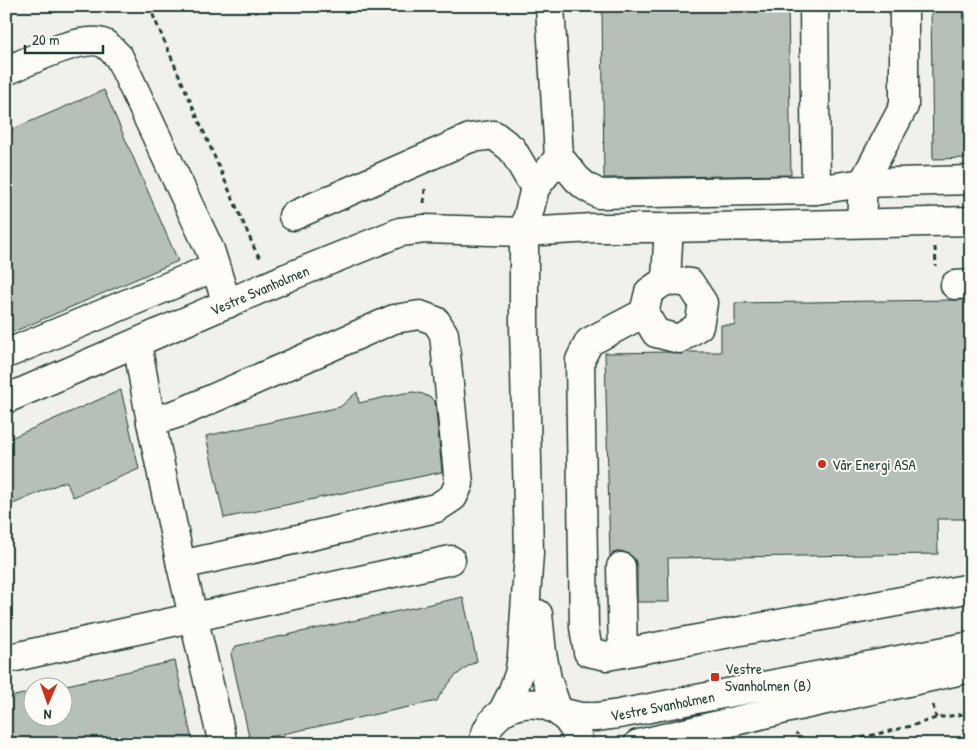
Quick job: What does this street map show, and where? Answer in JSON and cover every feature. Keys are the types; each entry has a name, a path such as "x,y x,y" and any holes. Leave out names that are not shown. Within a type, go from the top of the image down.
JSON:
{"street":[{"path":"550,6 559,157 577,179 599,194 816,190 863,182 971,180"},
{"path":"814,6 816,190"},
{"path":"861,223 863,182 904,106 904,6"},
{"path":"6,71 69,45 92,40 105,44 119,57 210,250 227,304"},
{"path":"293,216 470,138 494,135 512,149 535,188"},
{"path":"465,744 492,725 512,693 519,674 522,656 529,553 524,232 535,188 559,157"},
{"name":"Vestre Svanholmen","path":"6,399 286,278 400,232 425,228 524,232 593,228 971,221"},
{"path":"666,280 668,228"},
{"path":"6,354 215,267"},
{"path":"666,280 690,283 703,302 699,326 679,339 656,333 644,313 649,292 666,280"},
{"path":"644,313 589,342 580,360 584,627 588,652 608,656 623,654 971,588"},
{"path":"151,422 182,412 394,319 420,315 436,321 444,334 459,484 453,497 436,508 181,565"},
{"path":"137,343 151,422 181,565 223,744"},
{"path":"529,553 547,679 559,712 570,723 579,744"},
{"path":"6,659 451,560"},
{"path":"621,567 623,654"},
{"name":"Vestre Svanholmen","path":"492,725 516,705 532,702 546,705 559,712 581,717 597,717 971,646"},
{"name":"Vestre Svanholmen","path":"638,744 971,668"}],"path":[{"path":"149,6 256,252 261,259 267,262"},
{"path":"933,705 936,718"},
{"path":"835,744 911,726 936,718 971,712"}],"building":[{"path":"602,6 788,6 791,175 604,178"},
{"path":"931,6 971,6 971,158 933,159"},
{"path":"104,90 178,261 6,335 6,132"},
{"path":"971,300 971,519 937,519 938,554 668,558 669,602 637,602 637,567 635,559 621,551 613,553 610,557 605,353 669,352 681,354 687,352 721,352 721,325 735,325 735,303"},
{"path":"121,390 139,469 73,497 66,481 6,507 6,440"},
{"path":"357,392 359,403 414,392 423,394 435,401 442,472 224,518 206,436 340,407"},
{"path":"463,597 477,661 454,677 437,701 250,741 231,654 236,646"},
{"path":"175,661 193,744 6,744 6,698 22,694 22,728 72,728 72,684"}],"place":[{"name":"Vår Energi ASA","path":"822,464"},
{"name":"Vestre Svanholmen (B)","path":"715,677"}]}
